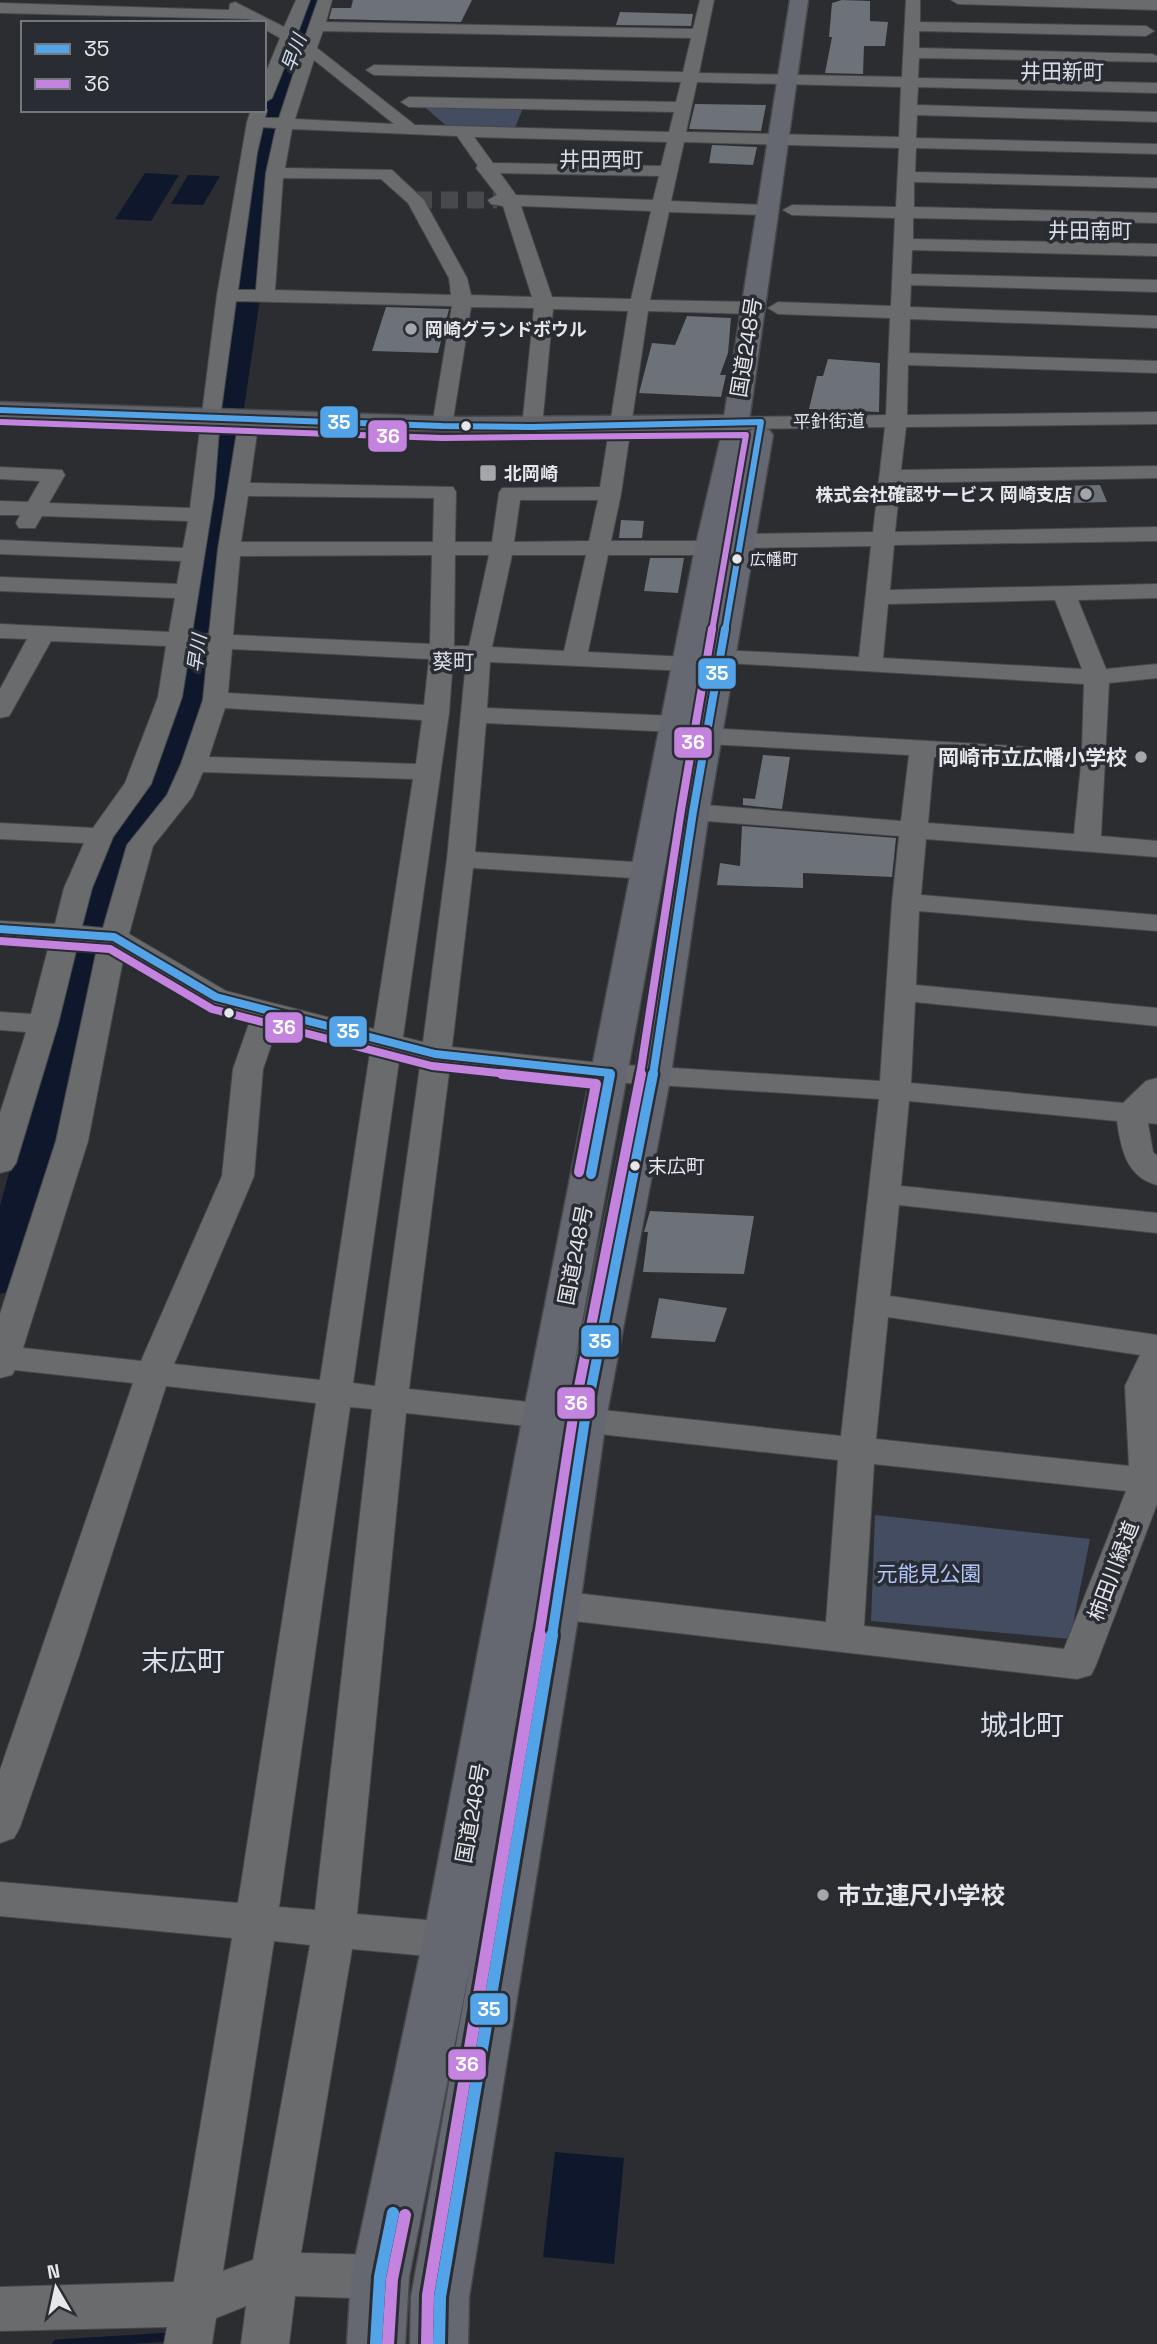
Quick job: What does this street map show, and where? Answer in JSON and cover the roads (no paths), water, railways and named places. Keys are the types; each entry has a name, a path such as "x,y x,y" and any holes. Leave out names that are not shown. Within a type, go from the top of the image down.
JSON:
{"highway":[{"name":"国道248号","path":"632,1074 649,871 691,730 724,544 753,414 753,308 765,211 789,140 796,80 799,0"},
{"name":"国道248号","path":"796,80 817,0"},
{"name":"国道248号","path":"789,140 796,163"},
{"path":"788,234 794,186"},
{"name":"国道248号","path":"774,334 781,284"},
{"name":"国道248号","path":"376,2344 380,2277 449,1940 564,1417 632,1074 693,812 691,730"},
{"name":"国道248号","path":"439,2344 440,2298 556,1605 564,1417"}],"main road":[{"path":"0,410 210,418"},
{"name":"平針街道","path":"210,418 532,427 620,425 753,414"}],"street":[{"path":"219,0 284,14 314,36 368,92 411,130"},
{"path":"284,14 303,0"},
{"path":"265,296 275,173 285,124 325,0"},
{"path":"575,658 610,494 639,305 707,0"},
{"path":"870,664 896,420 914,0"},
{"path":"958,0 1149,5 1146,32 1157,80"},
{"path":"0,8 253,8 289,36 699,34"},
{"path":"266,93 289,36 284,14"},
{"path":"912,26 1146,32"},
{"path":"314,36 331,43"},
{"path":"911,53 1152,59"},
{"path":"443,130 368,67 690,78 1157,88"},
{"path":"400,94 530,104 683,107"},
{"path":"520,132 530,104"},
{"path":"909,110 1157,117"},
{"path":"0,1163 43,1024 78,888 100,836 138,784 170,697 201,505 227,295 257,116 285,124 411,130 1157,149"},
{"path":"462,131 503,200 544,303 532,427"},
{"path":"485,168 669,171"},
{"path":"275,173 386,174 415,200 458,278 462,301 442,426"},
{"path":"906,177 1157,183"},
{"path":"503,200 765,211"},
{"path":"792,209 1157,218"},
{"path":"903,244 1157,250"},
{"path":"902,279 1157,286"},
{"path":"227,295 753,308"},
{"path":"778,308 1157,322"},
{"path":"898,359 1157,367"},
{"name":"平針街道","path":"753,414 896,420 1157,418"},
{"path":"249,419 229,549 215,700 194,764 179,797 140,845 114,937 72,1141 2,1361 153,1373 1153,1481"},
{"path":"892,477 1157,472"},
{"path":"0,473 54,475 41,499 6,547 0,570"},
{"path":"191,2324 256,1922 333,1392 389,1040 436,713 442,652 445,492 240,489"},
{"path":"265,2344 274,2274 334,1929 390,1398 413,1241 461,859 478,653 502,548 510,493 610,494"},
{"path":"0,508 41,499 201,505"},
{"path":"229,549 599,548 1157,534"},
{"path":"6,547 193,555"},
{"path":"0,583 187,592"},
{"path":"878,597 1157,591"},
{"path":"1064,593 1097,677 1087,843"},
{"path":"0,631 575,658 870,664 1097,677 1157,671"},
{"path":"0,710 43,633"},
{"path":"215,700 436,713"},
{"path":"473,715 1094,758"},
{"path":"556,1605 844,1638 856,1448 895,1090 906,902 922,748"},
{"path":"194,764 427,772"},
{"path":"693,812 1157,849"},
{"path":"0,831 100,836"},
{"path":"461,859 649,871"},
{"path":"906,902 1157,923"},
{"path":"0,929 114,937 216,997 435,1054 632,1074 895,1090 1144,1114"},
{"path":"900,992 1157,1017"},
{"path":"0,1827 60,1656 153,1373 238,1176 248,1069 269,1009"},
{"path":"0,1021 43,1024"},
{"path":"1157,1087 1144,1114 1138,1154 1157,1175"},
{"path":"884,1194 1157,1223"},
{"path":"871,1304 1157,1346"},
{"name":"柿田川緑道","path":"844,1638 1077,1665 1153,1481 1142,1386 1157,1355"},
{"path":"0,1899 449,1940"},
{"path":"0,2309 191,2324 274,2274 380,2277"}],"waterway":[{"name":"早川","path":"0,1281 117,834 162,785 191,697 206,574 251,278 269,126 299,35 316,0"},
{"path":"57,2344 170,2337"}],"tunnel":[{"path":"415,200 497,200"}],"place":[{"name":"岡崎グランドボウル","path":"411,329"},
{"name":"北岡崎","path":"488,473"},
{"name":"株式会社確認サービス 岡崎支店","path":"1086,494"},
{"name":"広幡町","path":"737,559"},
{"name":"岡崎市立広幡小学校","path":"1141,757"},
{"name":"末広町","path":"635,1166"},
{"name":"市立連尺小学校","path":"823,1895"}],"district":[{"name":"井田新町","path":"1062,71"},
{"name":"井田西町","path":"601,159"},
{"name":"井田南町","path":"1090,230"},
{"name":"葵町","path":"453,661"},
{"name":"末広町","path":"183,1661"},
{"name":"城北町","path":"1022,1725"}],"park label":[{"name":"元能見公園","path":"929,1573"}]}
